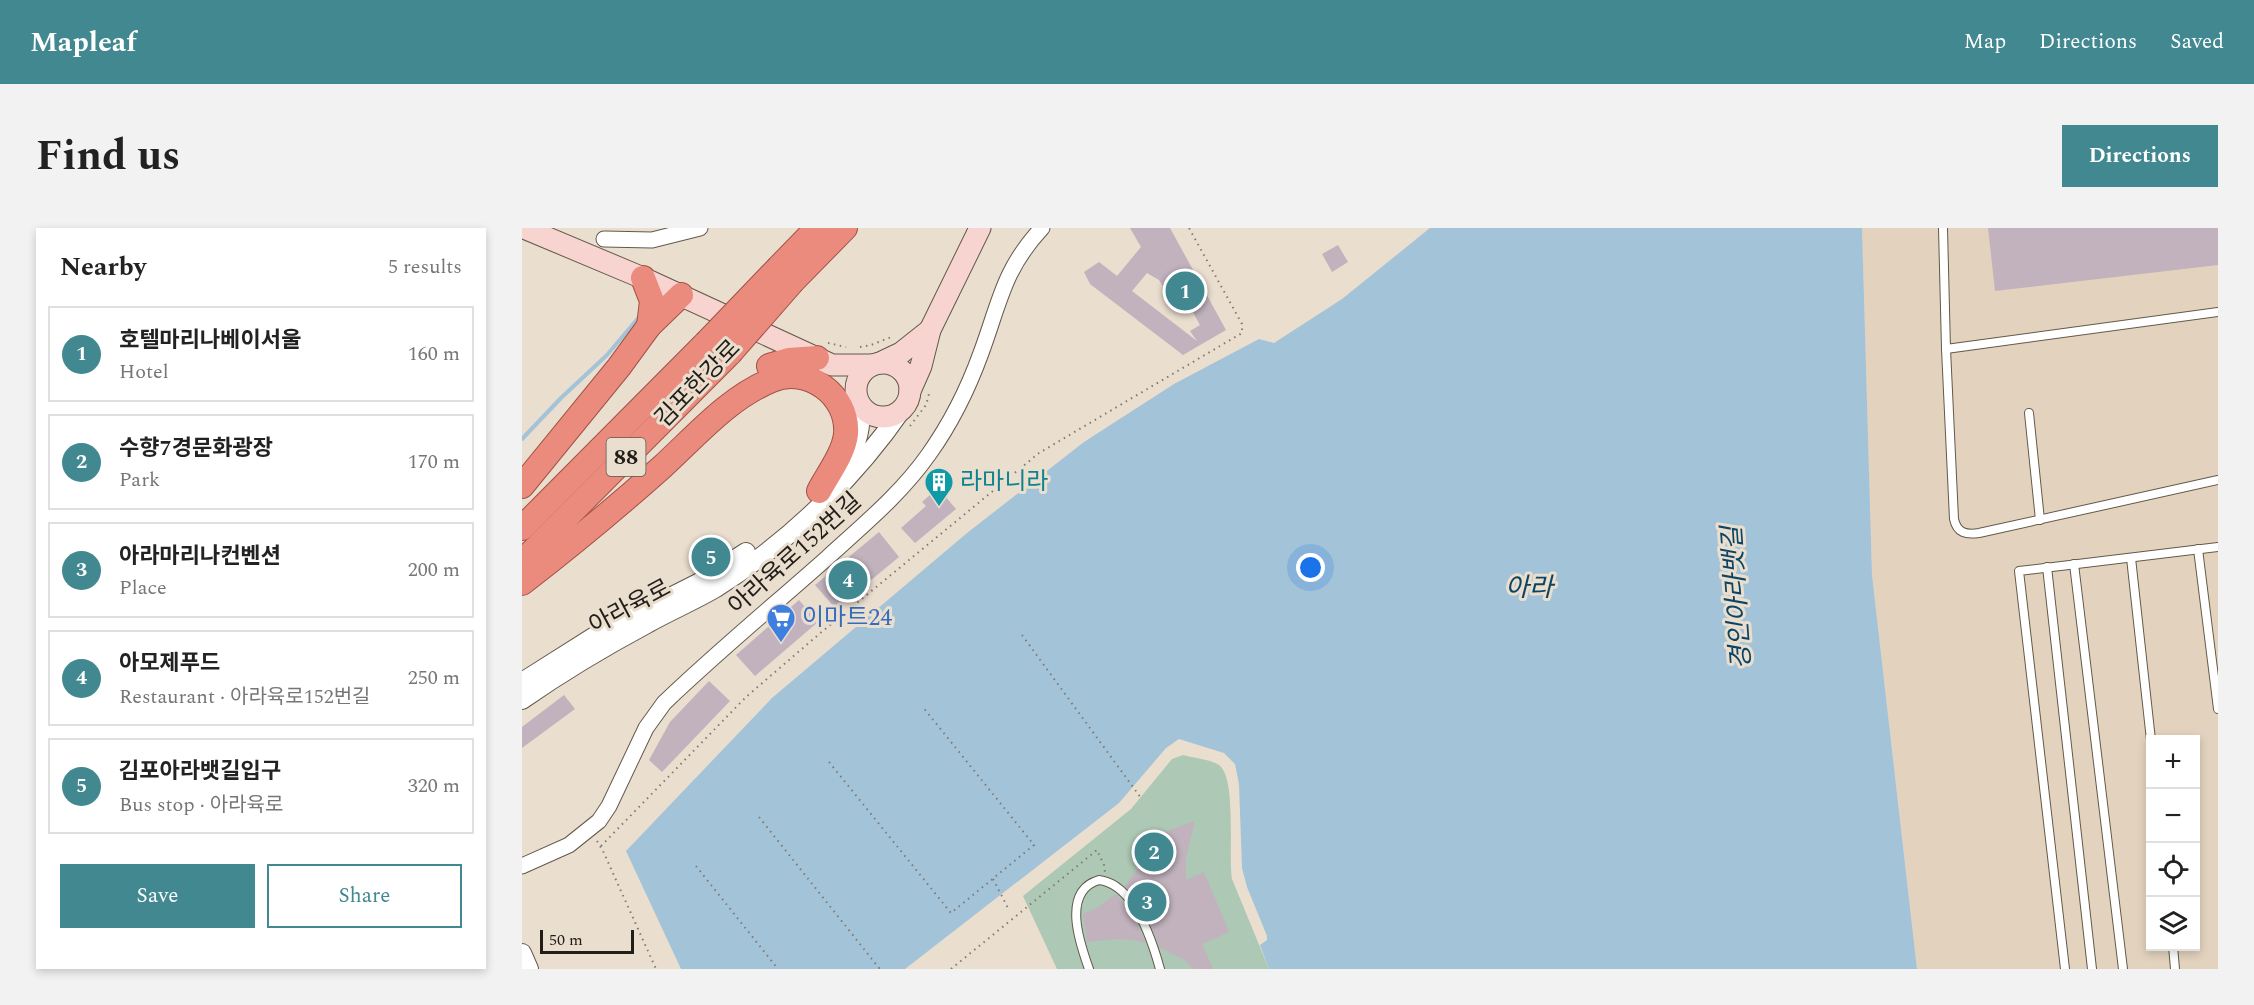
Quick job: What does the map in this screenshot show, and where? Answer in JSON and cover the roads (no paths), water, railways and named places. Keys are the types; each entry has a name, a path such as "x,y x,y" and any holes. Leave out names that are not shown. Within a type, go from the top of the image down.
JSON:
{"highway":[{"name":"김포한강로","path":"522,562 730,353 817,228"},
{"name":"김포한강로","path":"522,528 706,343 786,274 845,228"},
{"path":"643,278 652,301 649,326"},
{"path":"522,486 619,367 649,326 681,295"},
{"path":"522,583 653,474 729,404 761,370 789,360 825,361"},
{"path":"729,404 784,376 807,377 829,391 842,410 846,422 846,436 819,491"}],"main road":[{"path":"524,228 602,240 643,278 825,361 846,380 871,414 879,417 896,414 907,399 921,366 930,330 980,228"},
{"path":"858,399 858,379 864,371 901,353 930,330"},
{"path":"825,361 889,363 898,367 909,382 907,399"}],"street":[{"path":"602,240 652,240 700,228"},
{"name":"아라육로152번길","path":"522,866 569,845 586,834 604,815 646,728 664,703 876,514 901,489 928,455 952,417 973,372 1010,271 1042,228"},
{"name":"아라육로","path":"522,682 601,632 674,597 718,571 767,536 819,491 850,457 860,434 858,399"},
{"name":"아라육로","path":"522,700 596,651 701,596 739,572 792,531 865,459 907,399"},
{"path":"522,953 529,969"}],"lane":[{"path":"1943,228 1946,349 1955,525 1959,531 1971,534 2218,480"},
{"path":"1946,349 2218,312"},
{"path":"2029,413 2040,520"},
{"path":"2066,969 2019,571 2218,547"},
{"path":"2198,549 2218,709"},
{"path":"2131,558 2150,735"},
{"path":"2074,564 2123,969"},
{"path":"2047,567 2092,969"},
{"path":"1089,969 1077,926 1076,908 1086,888 1096,881 1104,881 1124,892 1146,927 1160,969"},
{"path":"2173,951 2175,969"}],"water":[{"name":"아라","path":"1430,228 1862,228 1872,575 1917,969 1269,969 1260,945 1267,940 1267,936 1247,887 1242,868 1239,784 1235,764 1224,753 1179,739 1166,748 1119,803 905,969 681,969 626,851 772,698 967,533 1084,442 1174,384 1259,339 1274,343 1342,299"}],"waterway":[{"path":"522,439 607,355 640,316"}],"place":[{"name":"호텔마리나베이서울","path":"1185,291"},
{"name":"라마니라","path":"939,508"},
{"name":"김포아라뱃길입구","path":"711,557"},
{"name":"아모제푸드","path":"848,580"},
{"name":"이마트24","path":"781,644"},
{"name":"수향7경문화광장","path":"1154,852"},
{"name":"아라마리나컨벤션","path":"1147,902"}],"water label":[{"name":"경인아라뱃길","path":"1737,598"}]}
